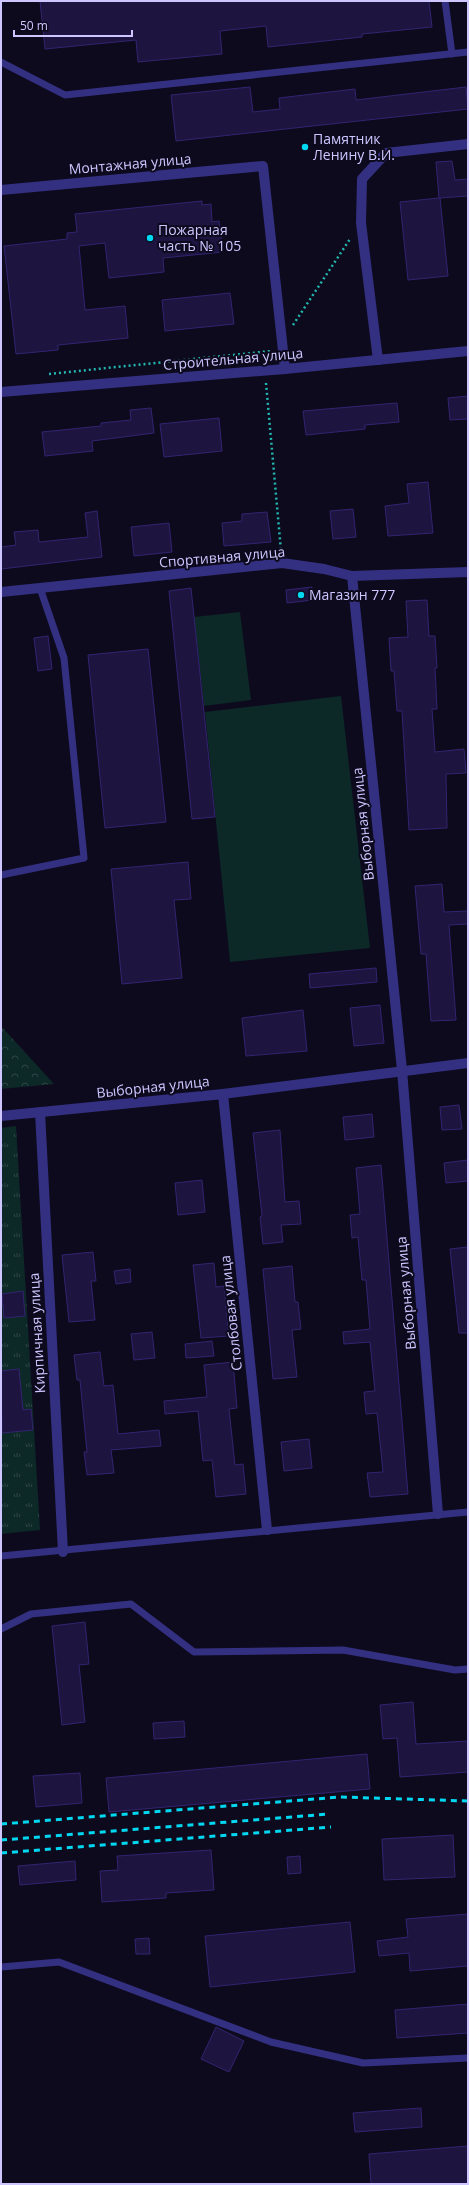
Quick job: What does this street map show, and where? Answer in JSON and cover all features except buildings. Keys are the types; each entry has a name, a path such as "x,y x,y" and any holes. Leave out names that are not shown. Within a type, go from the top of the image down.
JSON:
{"street":[{"path":"378,360 361,223 362,179 386,153 468,144"},
{"name":"Монтажная улица","path":"1,190 263,166 283,346"},
{"path":"283,346 285,369"},
{"name":"Строительная улица","path":"1,392 285,369 468,351"},
{"name":"Спортивная улица","path":"1,592 282,563 324,569 352,576 468,572"},
{"name":"Выборная улица","path":"352,576 402,1070 438,1514"},
{"name":"Выборная улица","path":"1,1116 223,1094 402,1070 468,1063"},
{"name":"Столбовая улица","path":"223,1094 267,1530"},
{"name":"Кирпичная улица","path":"40,1112 63,1552"}],"lane":[{"path":"445,1 452,54"},
{"path":"1,62 65,95 468,52"},
{"path":"1,875 84,858 64,658 40,588"},
{"path":"1,1556 63,1552 267,1530 468,1512"},
{"path":"1,1629 31,1614 131,1604 194,1652 344,1650 455,1670 468,1669"},
{"path":"1,1967 59,1962 271,2042 363,2063 468,2058"}],"path":[{"path":"48,374 283,346 361,223"},
{"path":"265,370 282,563"}],"green space":[{"path":"240,612 251,700 204,706 194,617"},
{"path":"341,696 370,948 230,962 205,712"},
{"path":"1,1026 54,1084 1,1089"},
{"path":"16,1126 40,1530 1,1534 1,1128"}],"railway":[{"path":"1,1824 340,1797 468,1801"},
{"path":"1,1840 329,1814"},
{"path":"1,1853 331,1827"}],"place":[{"name":"Памятник Ленину В.И.","path":"305,147"},
{"name":"Пожарная часть № 105","path":"150,238"},
{"name":"Магазин 777","path":"301,595"}]}
